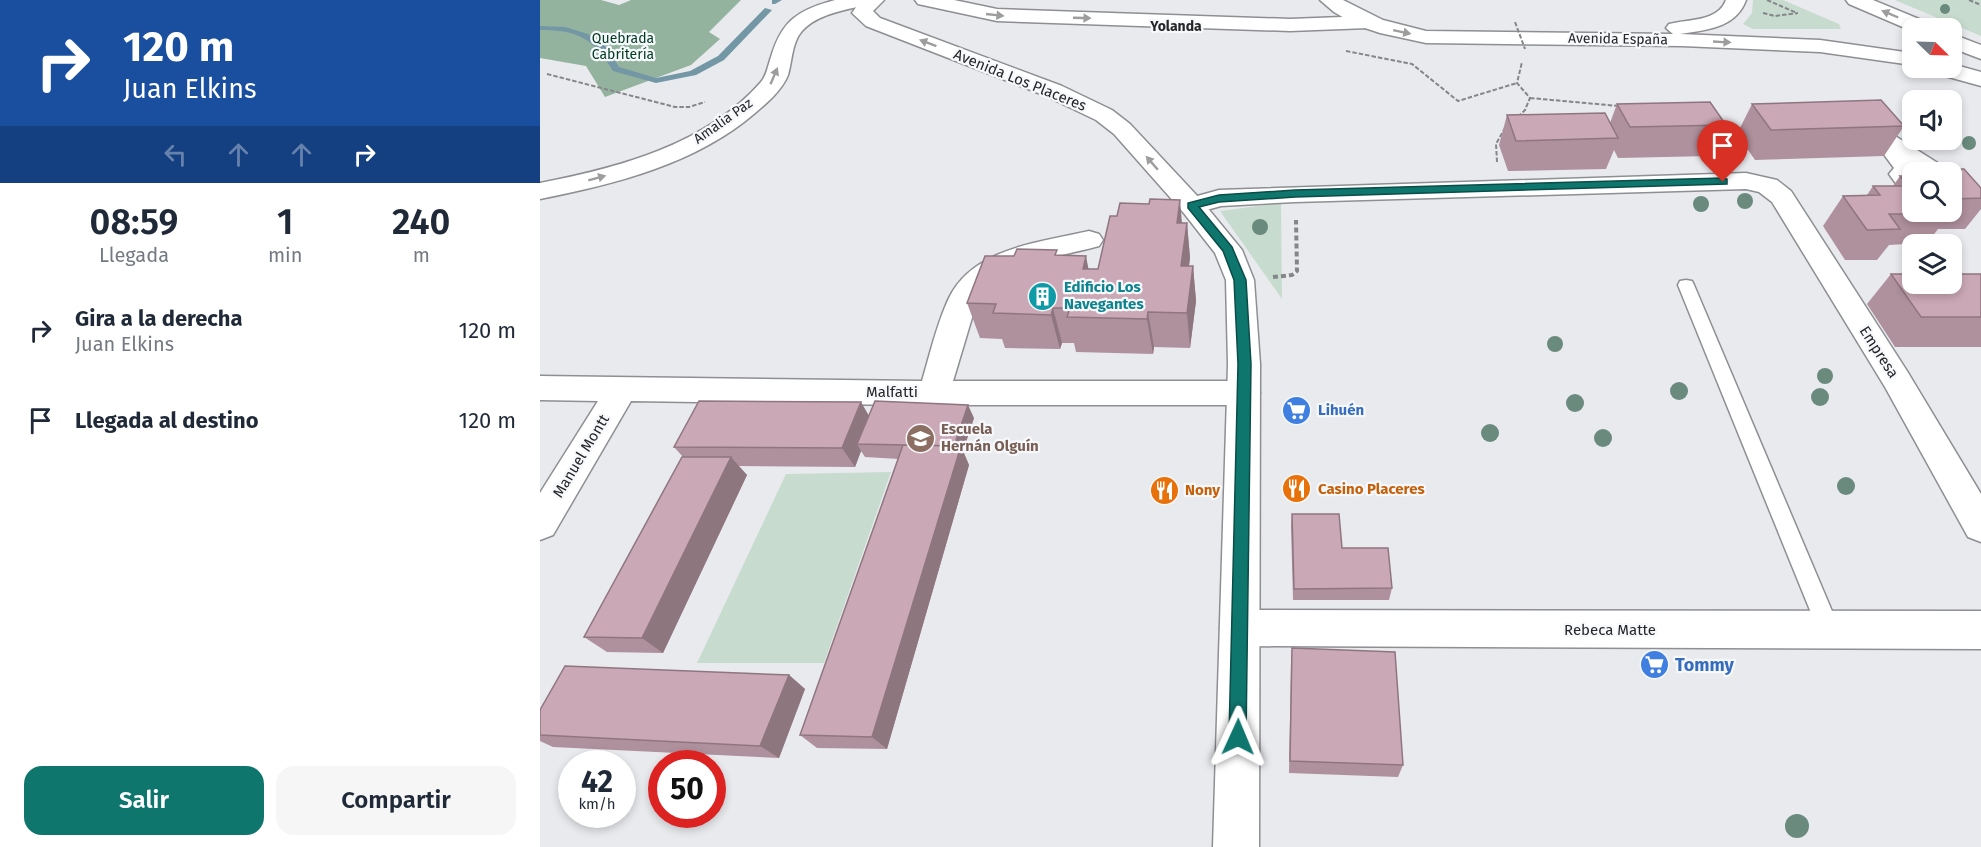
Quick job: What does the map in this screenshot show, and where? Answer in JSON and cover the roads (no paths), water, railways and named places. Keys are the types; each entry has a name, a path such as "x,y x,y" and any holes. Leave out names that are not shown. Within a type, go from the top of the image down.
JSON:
{"street":[{"name":"Amalia Paz","path":"540,191 626,169 699,140 736,116 772,84 790,32 825,9 862,0"},
{"name":"Avenida Los Placeres","path":"874,0 864,7 862,14 873,22 1054,91 1104,115 1122,129 1192,206 1228,250 1240,280 1244,393 1236,847"},
{"path":"925,0 997,15 1290,25 1368,22"},
{"name":"Avenida España","path":"1330,0 1368,22 1401,33 1426,37 1618,39 1820,46 1902,58"},
{"path":"1856,0 1902,19"},
{"path":"1618,39 1715,22 1736,2"},
{"path":"1280,6 1290,25"},
{"path":"1962,44 1981,53"},
{"path":"1962,74 1981,79"},
{"path":"1902,162 1886,141 1919,162"},
{"name":"Empresa","path":"1192,206 1219,198 1295,194 1746,181 1768,186 1782,197 1896,379 1981,526"},
{"path":"934,392 963,299 970,287 988,271 1023,256 1089,240"},
{"name":"Malfatti","path":"540,388 1244,393"},
{"name":"Manuel Montt","path":"540,524 622,389"},
{"name":"Rebeca Matte","path":"1240,628 1981,630"}],"lane":[{"path":"1686,285 1829,630"}],"waterway":[{"path":"540,28 565,29 586,35 602,48 616,69 656,81 693,73 721,58 768,10"}],"place":[{"name":"Edificio Los Navegantes","path":"1043,296"},
{"name":"Lihuén","path":"1297,410"},
{"name":"Escuela Hernán Olguín","path":"920,438"},
{"name":"Casino Placeres","path":"1297,489"},
{"name":"Nony","path":"1164,490"},
{"name":"Tommy","path":"1654,665"}],"district":[{"name":"Yolanda","path":"1176,26"}],"park label":[{"name":"Quebrada Cabritería","path":"623,46"}]}
